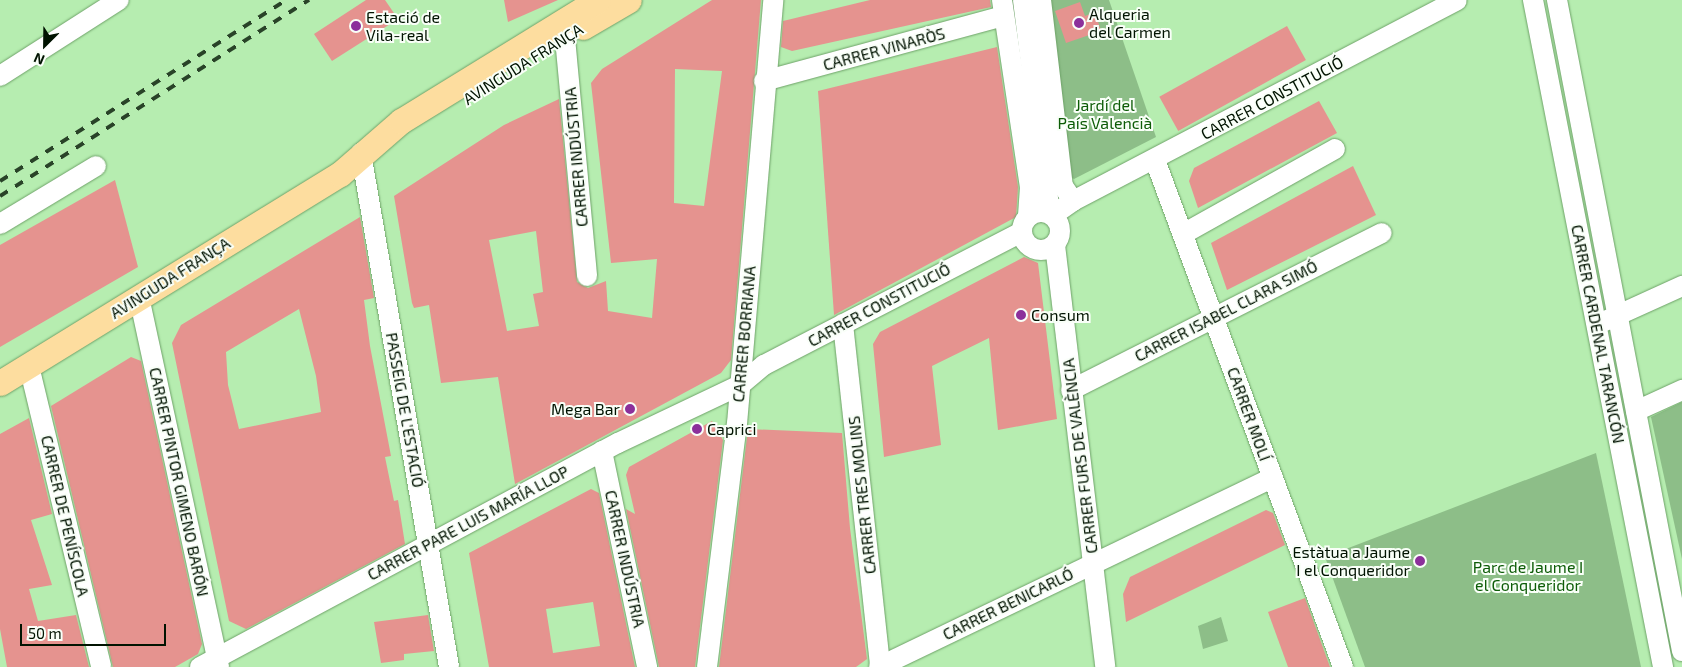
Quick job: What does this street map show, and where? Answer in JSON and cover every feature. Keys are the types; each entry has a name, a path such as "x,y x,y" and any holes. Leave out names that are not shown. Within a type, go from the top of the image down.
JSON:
{"main road":[{"name":"AVINGUDA FRANÇA","path":"362,159 401,121 598,0"},
{"name":"AVINGUDA FRANÇA","path":"0,383 362,159 629,0"}],"street":[{"path":"0,76 119,0"},
{"name":"CARRER BORRIANA","path":"707,667 740,386 764,81 774,0"},
{"path":"1023,0 1045,175 1044,223"},
{"path":"1041,0 1063,186 1080,198"},
{"name":"CARRER CONSTITUCIÓ","path":"740,386 764,365 1044,223 1080,198 1457,0"},
{"name":"CARRER CARDENAL TARANCÓN","path":"1533,0 1663,667"},
{"name":"CARRER CARDENAL TARANCÓN","path":"1557,0 1682,652"},
{"path":"1003,8 1030,187 1044,223"},
{"name":"CARRER VINARÒS","path":"764,81 1003,8"},
{"name":"CARRER INDÚSTRIA","path":"565,38 587,276"},
{"path":"1045,175 1059,142"},
{"path":"1182,234 1335,149"},
{"name":"PASSEIG DE L'ESTACIÓ","path":"362,159 449,667"},
{"name":"CARRER MOLÍ","path":"1155,160 1343,667"},
{"path":"0,224 96,166"},
{"name":"CARRER FURS DE VALÈNCIA","path":"1044,223 1071,390 1105,667"},
{"name":"CARRER ISABEL CLARA SIMÓ","path":"1071,390 1382,233"},
{"path":"1597,325 1682,286"},
{"name":"CARRER PINTOR GIMENO BARÓN","path":"139,297 212,664"},
{"name":"CARRER TRES MOLINS","path":"843,324 880,667"},
{"name":"CARRER DE PENÍSCOLA","path":"29,366 101,667"},
{"name":"CARRER PARE LUIS MARÍA LLOP","path":"212,664 428,544 602,451 740,386"},
{"path":"1636,411 1682,390"},
{"name":"CARRER INDÚSTRIA","path":"602,451 647,667"},
{"name":"CARRER BENICARLÓ","path":"880,667 1273,477"}],"green space":[{"name":"Jardí del País Valencià","path":"1049,0 1109,0 1156,137 1074,179 1071,177"},
{"path":"1682,402 1682,559 1651,417"},
{"name":"Parc de Jaume I el Conqueridor","path":"1596,453 1641,667 1365,667 1325,557"},
{"path":"1221,617 1228,641 1203,649 1198,626"}],"building":[{"name":"Estació de Vila-real","path":"366,0 385,0 398,19 332,61 314,34"},
{"path":"504,0 558,0 508,22"},
{"path":"712,0 761,0 731,360 721,373 515,484 498,377 441,383 429,305 414,308 412,303 394,196 504,125 559,99 577,282 588,288 606,281 608,311 652,318 657,259 611,263 591,83 602,69","holes":["675,69 722,71 704,206 674,203","536,231 543,292 533,294 539,326 507,331 489,240"]},
{"path":"870,0 990,0 991,7 792,51 781,47 783,21"},
{"name":"Alqueria del Carmen","path":"1080,2 1085,16 1095,12 1101,31 1066,43 1055,11"},
{"path":"1287,26 1306,60 1178,131 1159,97"},
{"path":"997,47 1018,187 1016,217 834,315 818,91"},
{"path":"1319,101 1337,133 1198,208 1189,181 1194,168"},
{"path":"1353,166 1376,215 1227,290 1211,243"},
{"path":"115,180 138,267 0,347 0,245"},
{"path":"360,217 374,298 364,300 370,346 391,456 385,457 394,501 398,500 405,544 246,629 229,621 172,343 181,325","holes":["299,309 316,376 321,412 239,429 228,385 226,352"]},
{"path":"1024,257 1038,263 1057,419 998,430 989,338 932,366 941,445 884,457 873,344 880,332"},
{"path":"131,357 141,361 202,644 198,654 175,667 113,667 51,406"},
{"path":"29,418 52,514 31,520 52,585 29,589 38,621 76,615 89,667 7,667 0,629 0,434"},
{"path":"712,421 723,440 695,667 659,667 626,509 635,514 626,475 629,467"},
{"path":"748,429 842,433 850,528 867,659 856,667 719,667"},
{"path":"591,489 599,493 635,667 489,667 469,553","holes":["593,602 600,646 553,653 546,609"]},
{"path":"1266,510 1273,513 1285,545 1126,622 1123,594 1130,577"},
{"path":"1305,598 1330,667 1288,667 1268,612"},
{"path":"428,615 434,651 404,654 404,660 381,663 374,622"}],"railway":[{"path":"0,181 286,0"},
{"path":"0,196 309,0"}],"place":[{"name":"Alqueria del Carmen","path":"1079,23"},
{"name":"Estació de Vila-real","path":"356,26"},
{"name":"Consum","path":"1021,315"},
{"name":"Mega Bar","path":"630,409"},
{"name":"Caprici","path":"697,429"},
{"name":"Estàtua a Jaume I el Conqueridor","path":"1420,561"}]}
